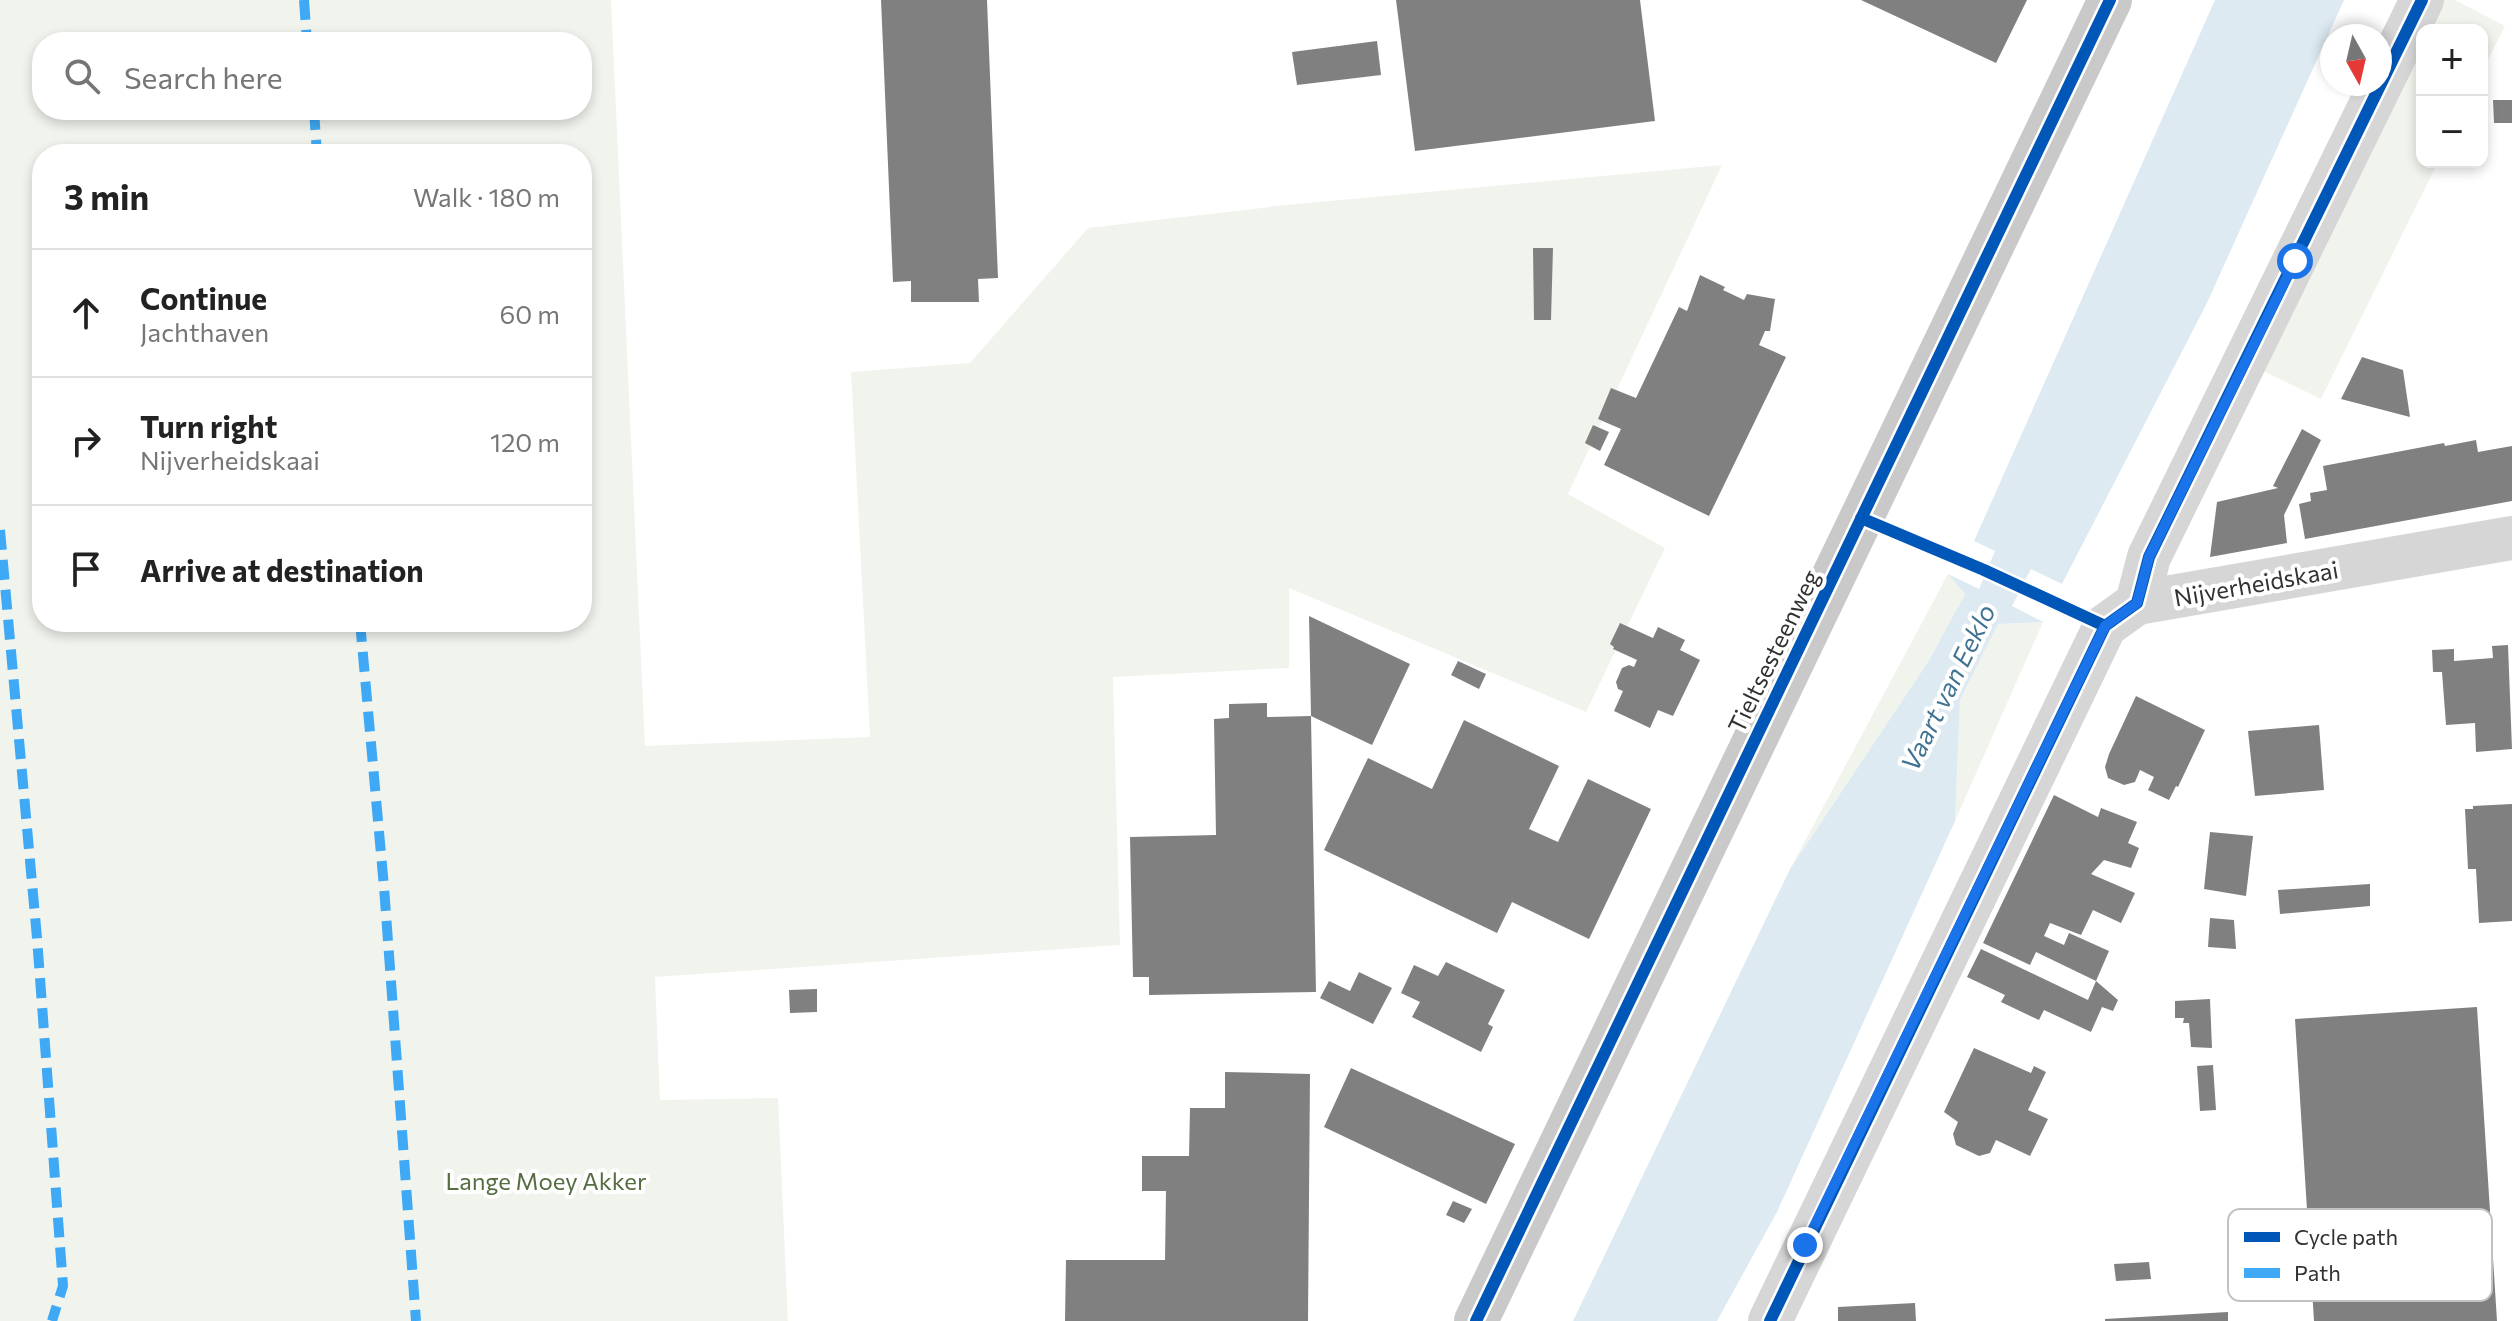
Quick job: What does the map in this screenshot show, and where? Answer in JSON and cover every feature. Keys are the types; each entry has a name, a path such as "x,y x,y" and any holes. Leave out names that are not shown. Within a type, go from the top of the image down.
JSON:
{"main road":[{"name":"Tieltsesteenweg","path":"1476,1321 2110,0"}],"street":[{"path":"2137,603 2149,557 2422,0"},
{"name":"Nijverheidskaai","path":"1770,1321 2105,626 2137,603 2512,538"}],"green space":[{"name":"Lange Moey Akker","path":"0,0 611,0 645,746 870,737 851,372 970,363 1088,228 1286,205 1722,165 1568,494 1665,548 1586,712 1289,588 1289,668 1113,677 1120,945 655,977 660,1100 778,1098 788,1321 0,1321"},
{"path":"2422,0 2455,0 2505,26 2488,60 2488,24 2416,24 2416,168 2435,168 2321,399 2245,362 2375,96 2392,96 2392,61"},
{"path":"1948,574 1965,594 1928,662 1790,869"},
{"path":"2043,622 1955,821 1960,700 1998,624"}],"water":[{"name":"Vaart van Eeklo","path":"2215,0 2344,0 2333,24 2320,24 2320,53 2206,305 2062,584 2031,569 2012,606 2043,622 1998,624 1960,700 1955,821 1777,1212 1717,1321 1573,1321 1790,869 1928,662 1965,594 1948,574 1979,589 1995,551 1974,541"}],"building":[{"path":"881,0 987,0 998,278 978,279 979,302 911,302 911,281 893,282"},
{"path":"1396,0 1640,0 1655,121 1415,151"},
{"path":"1861,0 2027,0 1996,63"},
{"path":"1377,41 1381,75 1297,85 1292,52"},
{"path":"2493,100 2512,100 2512,123 2494,123"},
{"path":"1533,248 1553,248 1551,320 1534,320"},
{"path":"1700,275 1744,300 1747,294 1775,299 1770,331 1765,331 1759,345 1786,357 1709,516 1604,465 1621,429 1598,419 1611,388 1636,398 1679,307 1687,311"},
{"path":"2362,357 2403,370 2410,417 2341,399"},
{"path":"1593,425 1609,432 1600,451 1585,443"},
{"path":"2302,429 2321,440 2284,515 2287,543 2210,557 2217,502 2278,488 2273,486"},
{"path":"2476,440 2478,452 2512,446 2512,501 2305,539 2299,504 2311,501 2310,493 2327,490 2323,466 2444,443 2445,446"},
{"path":"1309,616 1410,664 1372,745 1311,716"},
{"path":"1620,623 1653,638 1658,627 1685,640 1680,650 1700,660 1673,716 1658,710 1650,728 1614,711 1623,691 1618,689 1616,682 1622,668 1629,665 1634,667 1637,660 1613,649 1610,644"},
{"path":"2508,645 2512,749 2476,752 2475,723 2446,725 2442,672 2433,672 2432,650 2454,649 2454,661 2493,658 2492,646"},
{"path":"1458,661 1486,674 1479,689 1451,675"},
{"path":"2136,696 2205,730 2169,800 2148,790 2154,777 2140,770 2135,782 2124,785 2108,778 2105,767 2109,754"},
{"path":"1267,703 1267,717 1311,716 1316,992 1149,995 1149,977 1133,977 1130,837 1216,835 1214,719 1229,718 1229,704"},
{"path":"1464,720 1559,766 1529,829 1558,842 1588,779 1651,809 1589,939 1512,902 1497,933 1324,850 1368,758 1432,789"},
{"path":"2319,725 2324,790 2255,796 2248,731"},
{"path":"2054,795 2098,817 2101,808 2137,822 2128,843 2139,848 2131,868 2104,860 2091,874 2135,893 2121,923 2093,910 2081,935 2050,923 2044,936 2064,945 2069,933 2109,951 2096,981 2036,952 2030,965 1983,943"},
{"path":"2512,804 2512,921 2479,923 2476,869 2468,869 2465,809"},
{"path":"2210,832 2253,836 2246,896 2204,889"},
{"path":"2370,884 2370,906 2280,914 2278,890"},
{"path":"2210,918 2234,920 2236,949 2208,947"},
{"path":"1981,949 2088,1000 2096,981 2118,1000 2113,1011 2102,1007 2091,1032 2044,1010 2039,1020 2001,1002 2005,995 1967,977"},
{"path":"1446,962 1505,990 1488,1024 1493,1027 1481,1052 1412,1017 1420,1002 1401,993 1414,965 1438,976"},
{"path":"1359,972 1392,988 1373,1024 1320,998 1329,981 1350,991"},
{"path":"817,989 817,1012 790,1013 789,990"},
{"path":"2210,999 2212,1048 2191,1047 2189,1023 2183,1023 2184,1018 2175,1018 2175,1001"},
{"path":"2477,1007 2490,1209 2307,1209 2295,1019"},
{"path":"1974,1048 2031,1073 2034,1066 2046,1072 2028,1110 2048,1119 2030,1156 1996,1140 1990,1153 1979,1156 1956,1145 1953,1134 1958,1122 1944,1112"},
{"path":"2213,1065 2216,1110 2200,1111 2197,1066"},
{"path":"1351,1068 1515,1144 1486,1204 1324,1127"},
{"path":"1225,1072 1310,1074 1308,1321 1065,1321 1066,1260 1165,1260 1166,1191 1142,1191 1142,1156 1189,1156 1190,1108 1225,1108"},
{"path":"1453,1201 1472,1209 1464,1223 1446,1215"},
{"path":"2492,1242 2497,1321 2314,1321 2313,1301 2492,1301"},
{"path":"2149,1262 2151,1279 2116,1281 2114,1264"},
{"path":"1915,1303 1916,1321 1838,1321 1838,1307"},
{"path":"2228,1312 2228,1321 2105,1321 2105,1319"}],"marked path":[{"path":"304,0 306,32"},
{"path":"315,120 316,144"},
{"path":"0,530 37,938 63,1286 52,1321"},
{"path":"361,632 384,887 416,1321"}],"cycle path":[{"path":"1476,1321 2110,0"},
{"path":"1770,1321 2105,626 2137,603 2149,557 2422,0"},
{"path":"1861,518 2105,626"}],"route":[{"path":"1805,1245 2105,626 2137,603 2149,557 2295,261"}]}
